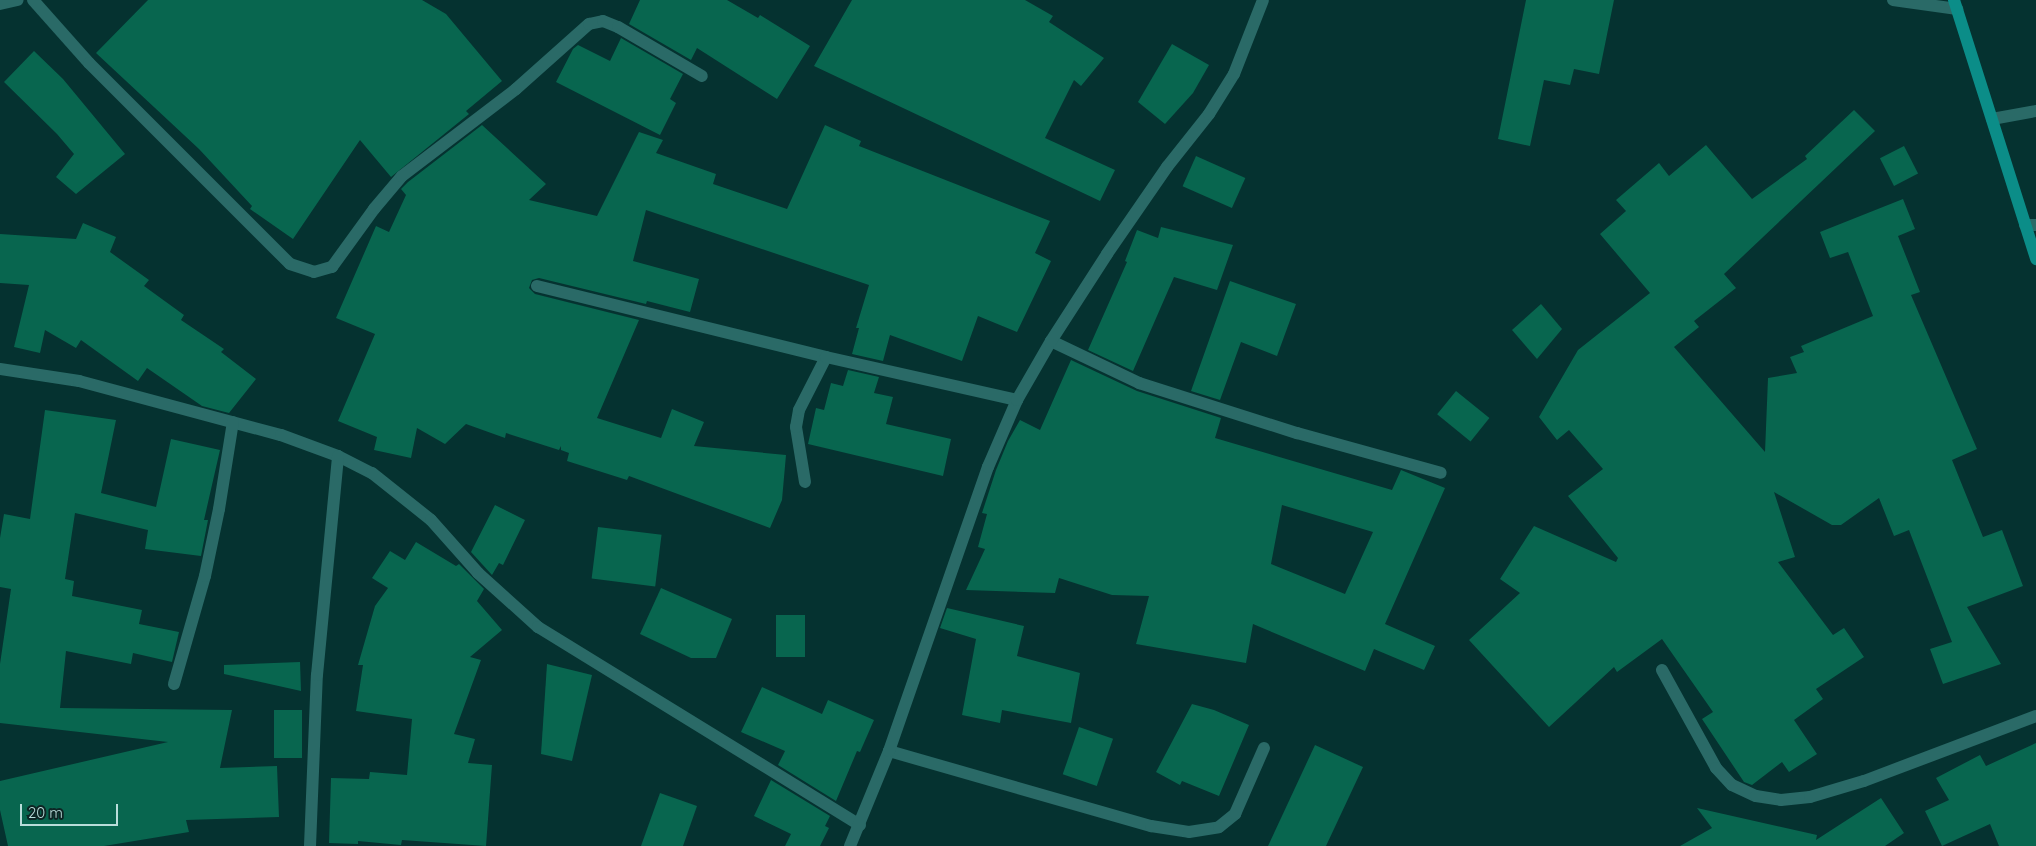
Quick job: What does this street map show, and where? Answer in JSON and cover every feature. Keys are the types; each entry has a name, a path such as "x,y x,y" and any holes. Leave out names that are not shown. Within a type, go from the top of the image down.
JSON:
{"street":[{"path":"0,4 18,0"},
{"path":"33,0 89,63 290,264 314,272 332,267 374,209 402,176 516,89 589,24 604,21 618,27 702,76"},
{"path":"850,846 889,751 988,468 1017,400 1107,254 1167,167 1209,114 1234,74 1262,0"},
{"path":"1893,0 1955,5 1992,119 2031,225 2036,259"},
{"path":"1992,119 2036,111"},
{"path":"537,286 826,357 1017,400"},
{"path":"1051,342 1139,383 1297,433 1441,473"},
{"path":"805,482 796,428 799,410 826,357"},
{"path":"0,369 79,381 281,435 338,456 372,473 431,520 478,574 538,627 860,825"},
{"path":"174,684 204,576 219,510 233,422"},
{"path":"310,846 317,675 338,456"},
{"path":"1662,670 1716,768 1732,785 1756,796 1781,800 1810,797 1864,781 2036,716"},
{"path":"889,751 1151,826 1189,832 1219,827 1235,814 1264,748"}],"building":[{"path":"148,0 422,0 446,14 502,81 466,111 469,114 391,177 360,140 293,239 250,209 252,206 199,149 96,53"},
{"path":"640,0 727,0 758,18 760,15 810,46 777,99 697,48 691,60 629,24"},
{"path":"852,0 1025,0 1053,16 1049,22 1104,58 1081,86 1074,80 1045,138 1115,170 1100,201 814,66"},
{"path":"1526,0 1614,0 1599,74 1574,69 1570,85 1544,80 1530,146 1498,139"},
{"path":"621,38 683,74 670,99 676,103 660,135 556,82 573,49 578,45 610,61"},
{"path":"1172,44 1209,65 1193,93 1165,124 1138,102"},
{"path":"34,51 63,79 125,154 76,194 56,177 74,154 57,134 4,82"},
{"path":"1854,110 1875,131 1724,274 1736,288 1694,321 1699,327 1674,347 1765,452 1768,378 1797,373 1790,357 1804,352 1801,346 1873,316 1848,252 1830,258 1820,232 1903,199 1915,229 1898,236 1920,292 1911,295 1977,449 1952,460 1983,537 2002,530 2023,586 1967,607 2001,664 1943,684 1930,649 1952,642 1909,530 1894,536 1879,498 1841,525 1832,525 1774,492 1795,557 1778,562 1833,635 1844,628 1864,657 1816,689 1823,699 1794,720 1817,754 1789,772 1782,762 1752,785 1744,782 1702,719 1713,712 1662,639 1617,672 1614,667 1549,727 1469,640 1520,593 1500,579 1534,526 1616,562 1618,558 1568,496 1603,469 1569,430 1557,440 1539,417 1578,350 1650,293 1600,234 1626,211 1616,200 1659,163 1669,176 1706,145 1752,199 1807,159 1805,156"},
{"path":"482,125 546,184 529,200 597,216 639,132 663,140 656,153 716,174 713,184 787,209 825,125 861,141 859,146 1050,221 1035,253 1051,261 1017,332 978,316 962,361 890,335 883,361 852,354 859,328 856,328 869,285 646,210 633,261 699,279 690,312 647,301 646,304 539,278 532,280 529,288 535,294 639,320 597,418 661,438 672,409 704,422 694,446 786,455 782,500 770,528 629,476 627,480 567,461 569,453 561,450 561,446 559,450 506,433 505,438 466,424 445,444 417,428 411,458 374,450 377,437 338,421 375,334 336,318 376,226 389,232 406,195 401,189"},
{"path":"1904,146 1918,174 1894,186 1880,158"},
{"path":"1196,156 1245,178 1232,208 1183,186"},
{"path":"83,223 116,237 110,252 149,280 144,286 184,315 181,320 224,349 221,352 256,379 229,413 202,406 147,368 138,381 81,340 76,348 45,330 40,353 14,347 29,285 0,283 0,234 76,239"},
{"path":"1161,227 1233,245 1217,290 1174,277 1133,371 1088,350 1127,262 1125,261 1137,230 1158,238"},
{"path":"1230,281 1296,304 1277,356 1241,342 1220,400 1191,391"},
{"path":"1541,304 1562,329 1537,359 1512,330"},
{"path":"1071,360 1137,391 1221,418 1215,438 1392,490 1401,470 1445,488 1385,624 1435,646 1424,670 1374,649 1365,671 1253,624 1246,663 1136,644 1149,596 1112,595 1059,578 1055,593 966,590 985,549 978,547 987,514 982,513 1008,441 1020,420 1040,430","holes":["1282,505 1373,532 1345,594 1271,564"]},
{"path":"848,370 879,377 874,393 893,397 886,424 951,439 943,476 808,444 816,408 824,410 831,383 843,386"},
{"path":"1456,391 1489,418 1471,441 1437,414"},
{"path":"45,410 116,420 101,493 156,507 171,439 220,450 204,520 208,520 201,556 145,549 148,530 75,513 65,579 74,581 72,596 142,610 139,624 179,632 172,662 133,653 131,664 66,651 60,708 232,710 220,768 277,766 279,817 186,820 189,832 104,846 8,846 0,810 0,781 168,742 0,723 0,664 11,589 0,587 0,538 4,514 30,519"},
{"path":"495,505 525,520 503,565 499,563 492,575 471,552"},
{"path":"598,527 662,535 655,586 592,579"},
{"path":"416,542 456,566 459,564 484,589 477,601 502,630 470,657 481,660 454,734 475,739 468,763 492,765 486,846 402,840 401,845 358,841 358,844 329,843 331,778 369,779 370,772 407,775 412,719 356,711 363,665 358,665 375,606 388,588 372,578 390,551 405,560"},
{"path":"661,588 732,619 716,658 691,658 640,634"},
{"path":"947,608 1024,626 1017,656 1080,673 1071,723 1002,710 1000,723 962,715 976,639 940,628"},
{"path":"776,615 805,615 805,657 776,657"},
{"path":"300,662 301,691 224,674 224,665"},
{"path":"547,664 592,675 572,761 541,754"},
{"path":"762,687 822,714 828,700 874,720 860,752 857,751 836,801 778,765 785,751 741,732"},
{"path":"1192,704 1214,710 1249,725 1219,796 1182,781 1180,785 1156,772"},
{"path":"274,710 302,710 302,758 274,758"},
{"path":"1079,727 1113,739 1097,786 1063,774"},
{"path":"2036,743 2036,846 1999,846 1990,824 1942,846 1925,811 1949,800 1936,778 1980,755 1986,766"},
{"path":"1315,745 1363,767 1326,846 1268,846"},
{"path":"771,780 830,816 825,826 829,828 820,846 785,846 791,834 754,816"},
{"path":"660,793 697,806 683,846 641,846"},
{"path":"1881,798 1904,833 1885,846 1680,846 1712,828 1697,808 1817,835 1816,840"}]}
